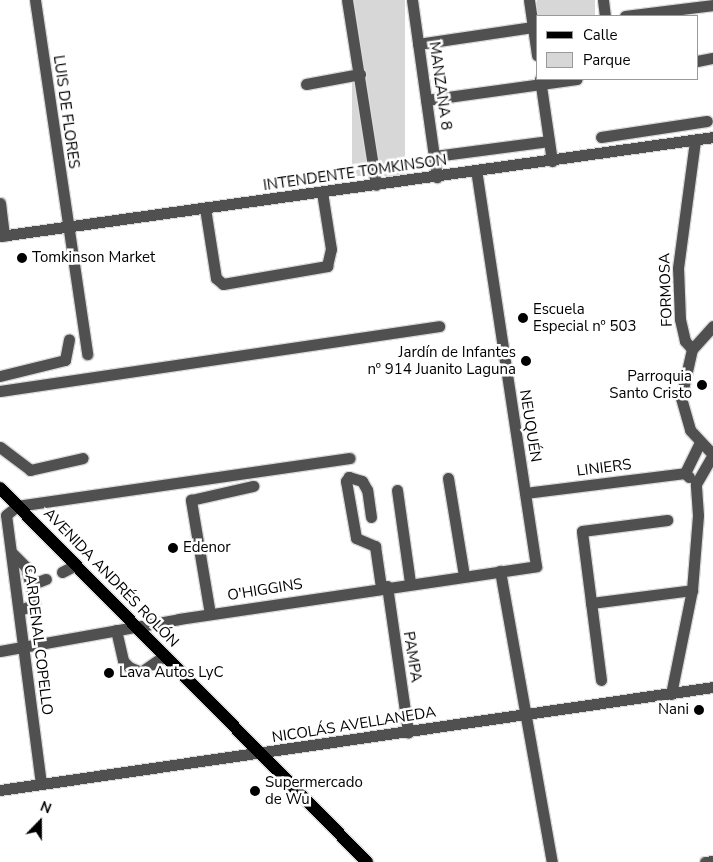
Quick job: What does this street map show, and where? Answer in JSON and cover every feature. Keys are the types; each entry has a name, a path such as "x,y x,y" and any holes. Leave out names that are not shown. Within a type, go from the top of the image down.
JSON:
{"main road":[{"name":"AVENIDA ANDRÉS ROLÓN","path":"0,488 367,862"}],"street":[{"name":"LUIS DE FLORES","path":"35,0 87,354"},
{"path":"347,0 376,185"},
{"name":"MANZANA 8","path":"412,0 438,177"},
{"path":"529,0 536,48"},
{"path":"603,0 605,15"},
{"path":"633,15 713,5"},
{"path":"418,44 533,27"},
{"path":"698,61 713,58"},
{"path":"306,84 360,74"},
{"path":"426,100 540,81 558,80"},
{"path":"540,81 552,161"},
{"path":"601,137 710,120 712,137"},
{"name":"INTENDENTE TOMKINSON","path":"2,236 438,177 712,137"},
{"name":"FORMOSA","path":"692,349 685,341 680,319 678,268 694,140"},
{"path":"435,156 549,141"},
{"name":"NEUQUÉN","path":"476,171 536,566"},
{"path":"205,208 216,278 223,284 327,266 331,249 322,192"},
{"path":"0,202 2,236"},
{"path":"0,391 440,326"},
{"path":"671,694 692,590 698,515 696,484 713,455 699,444 681,398 692,349 713,326"},
{"path":"0,376 66,360 69,339"},
{"path":"696,484 685,473 699,444"},
{"path":"0,447 30,470 83,458"},
{"path":"17,506 350,458"},
{"name":"LINIERS","path":"526,493 685,473"},
{"name":"PAMPA","path":"371,517 367,490 362,481 349,477 346,481 356,538 375,546 384,586 408,732"},
{"path":"448,478 464,576"},
{"path":"210,614 191,500 253,486"},
{"path":"397,490 410,583"},
{"name":"CARDENAL COPELLO","path":"17,506 3,515 12,552 41,784"},
{"path":"601,680 582,532 667,520"},
{"path":"12,552 24,563 35,604 20,610"},
{"path":"62,572 76,565"},
{"name":"O'HIGGINS","path":"0,651 384,586 536,566"},
{"path":"500,571 552,862"},
{"path":"30,585 46,579"},
{"path":"591,603 692,590"},
{"path":"116,630 123,660 129,667 141,672 164,656"},
{"name":"NICOLÁS AVELLANEDA","path":"0,790 713,687"},
{"path":"705,862 713,861"}],"green space":[{"path":"352,0 405,0 405,176 352,176"},
{"path":"537,0 595,0 595,15 537,15"}],"place":[{"name":"Tomkinson Market","path":"22,258"},
{"name":"Escuela Especial nº 503","path":"523,318"},
{"name":"Jardín de Infantes nº 914 Juanito Laguna","path":"526,361"},
{"name":"Parroquia Santo Cristo","path":"702,385"},
{"name":"Edenor","path":"173,548"},
{"name":"Lava Autos LyC","path":"109,673"},
{"name":"Nani","path":"699,710"},
{"name":"Supermercado de Wu","path":"255,791"}]}
